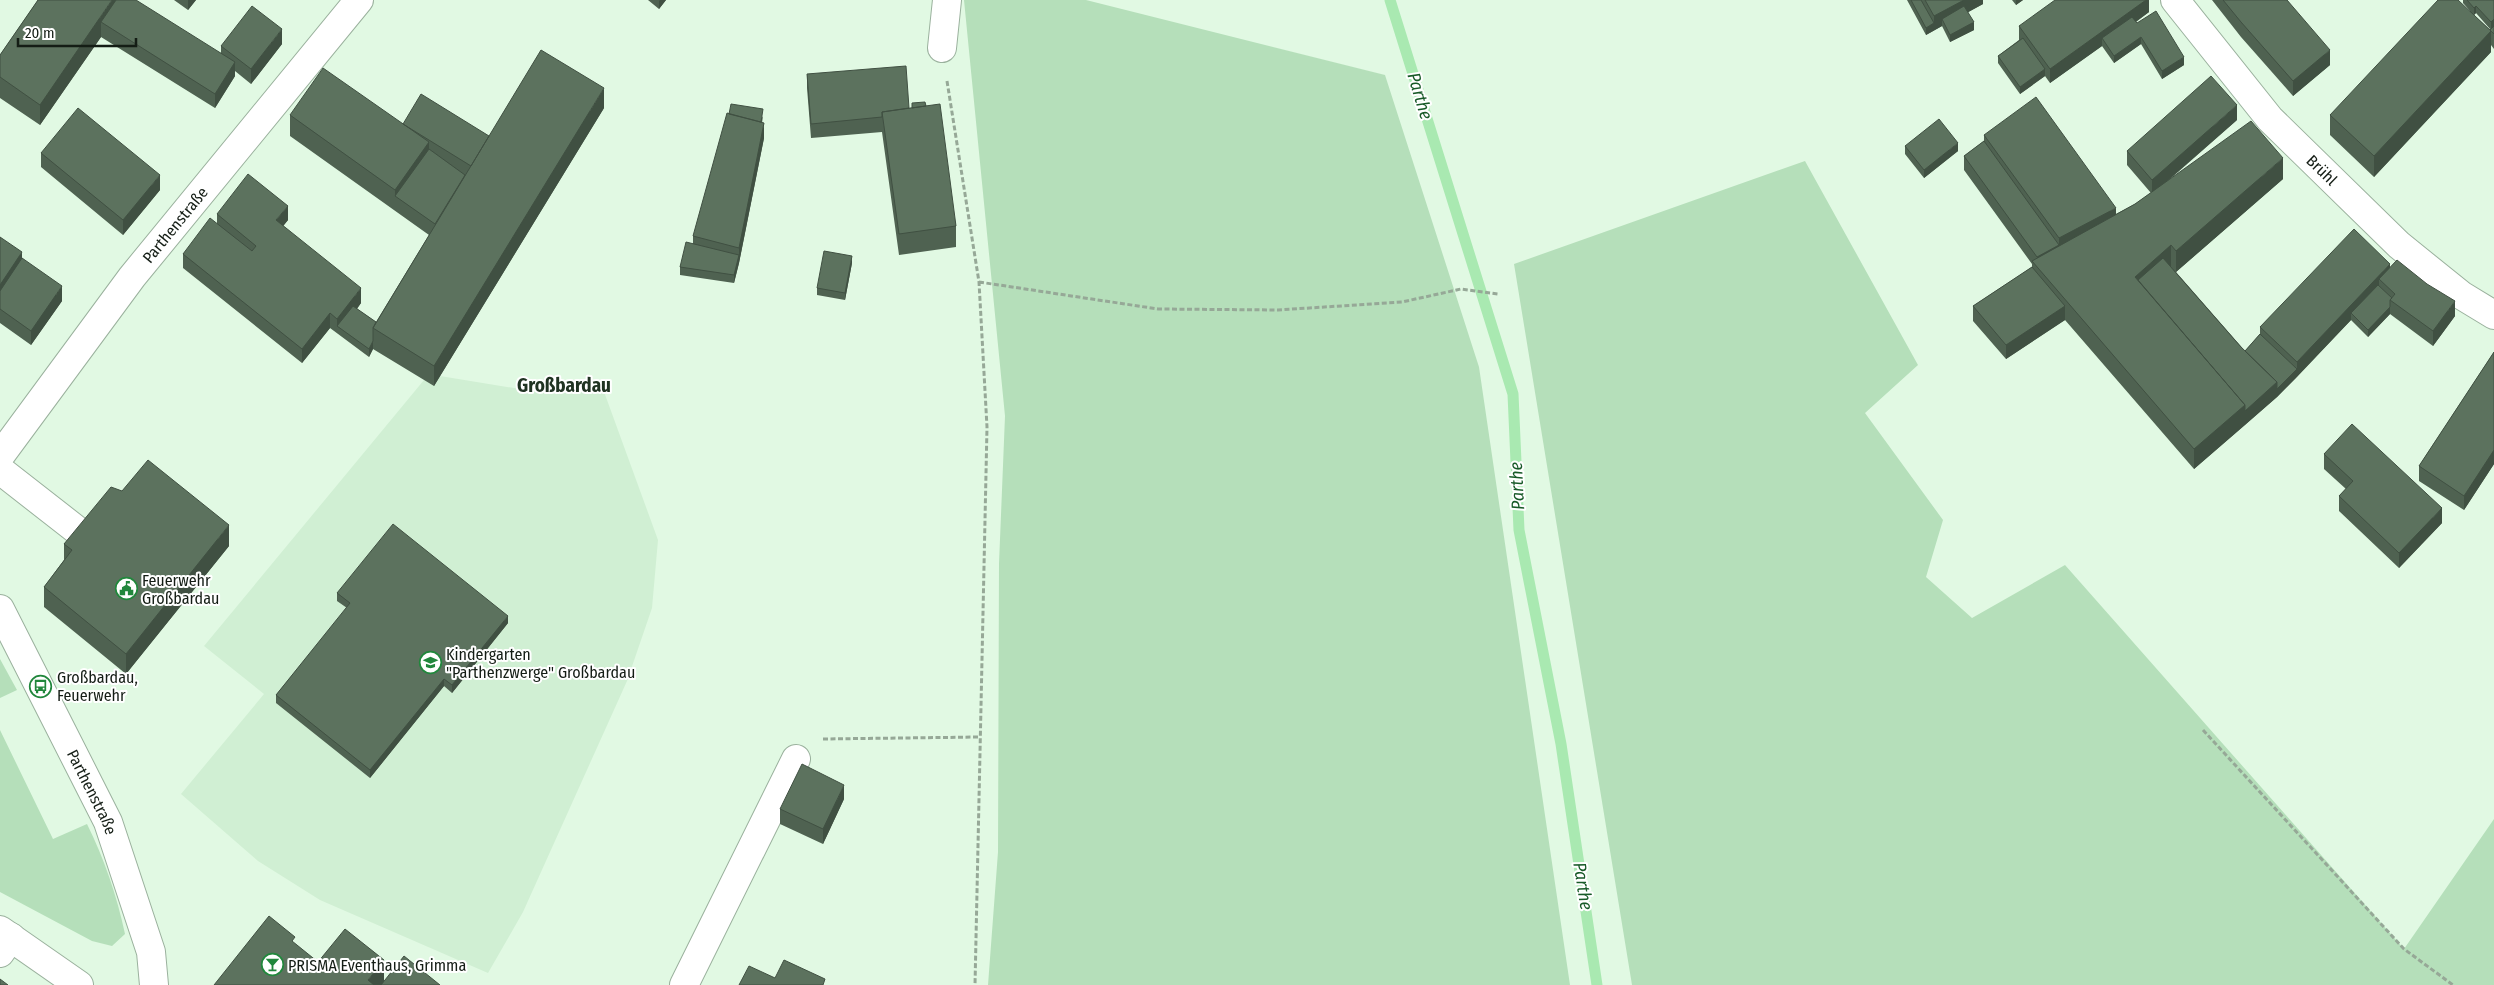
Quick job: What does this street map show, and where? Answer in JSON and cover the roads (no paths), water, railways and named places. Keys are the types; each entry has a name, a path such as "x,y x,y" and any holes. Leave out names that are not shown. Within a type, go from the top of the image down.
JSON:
{"street":[{"name":"Parthenstraße","path":"0,456 132,278 359,0"},
{"path":"942,48 947,0"},
{"name":"Brühl","path":"2175,0 2270,119 2399,245 2461,294 2494,315"},
{"path":"0,470 87,538"},
{"name":"Parthenstraße","path":"0,609 108,822 151,952 154,985"},
{"path":"684,985 796,758"},
{"path":"4,940 80,985"}],"waterway":[{"name":"Parthe","path":"1390,0 1513,394 1519,530 1561,744 1597,985"}],"place":[{"name":"Feuerwehr Großbardau","path":"126,589"},
{"name":"Kindergarten \"Parthenzwerge\" Großbardau","path":"430,663"},
{"name":"Großbardau, Feuerwehr","path":"41,686"},
{"name":"PRISMA Eventhaus, Grimma","path":"272,965"}],"district":[{"name":"Großbardau","path":"564,385"}]}
